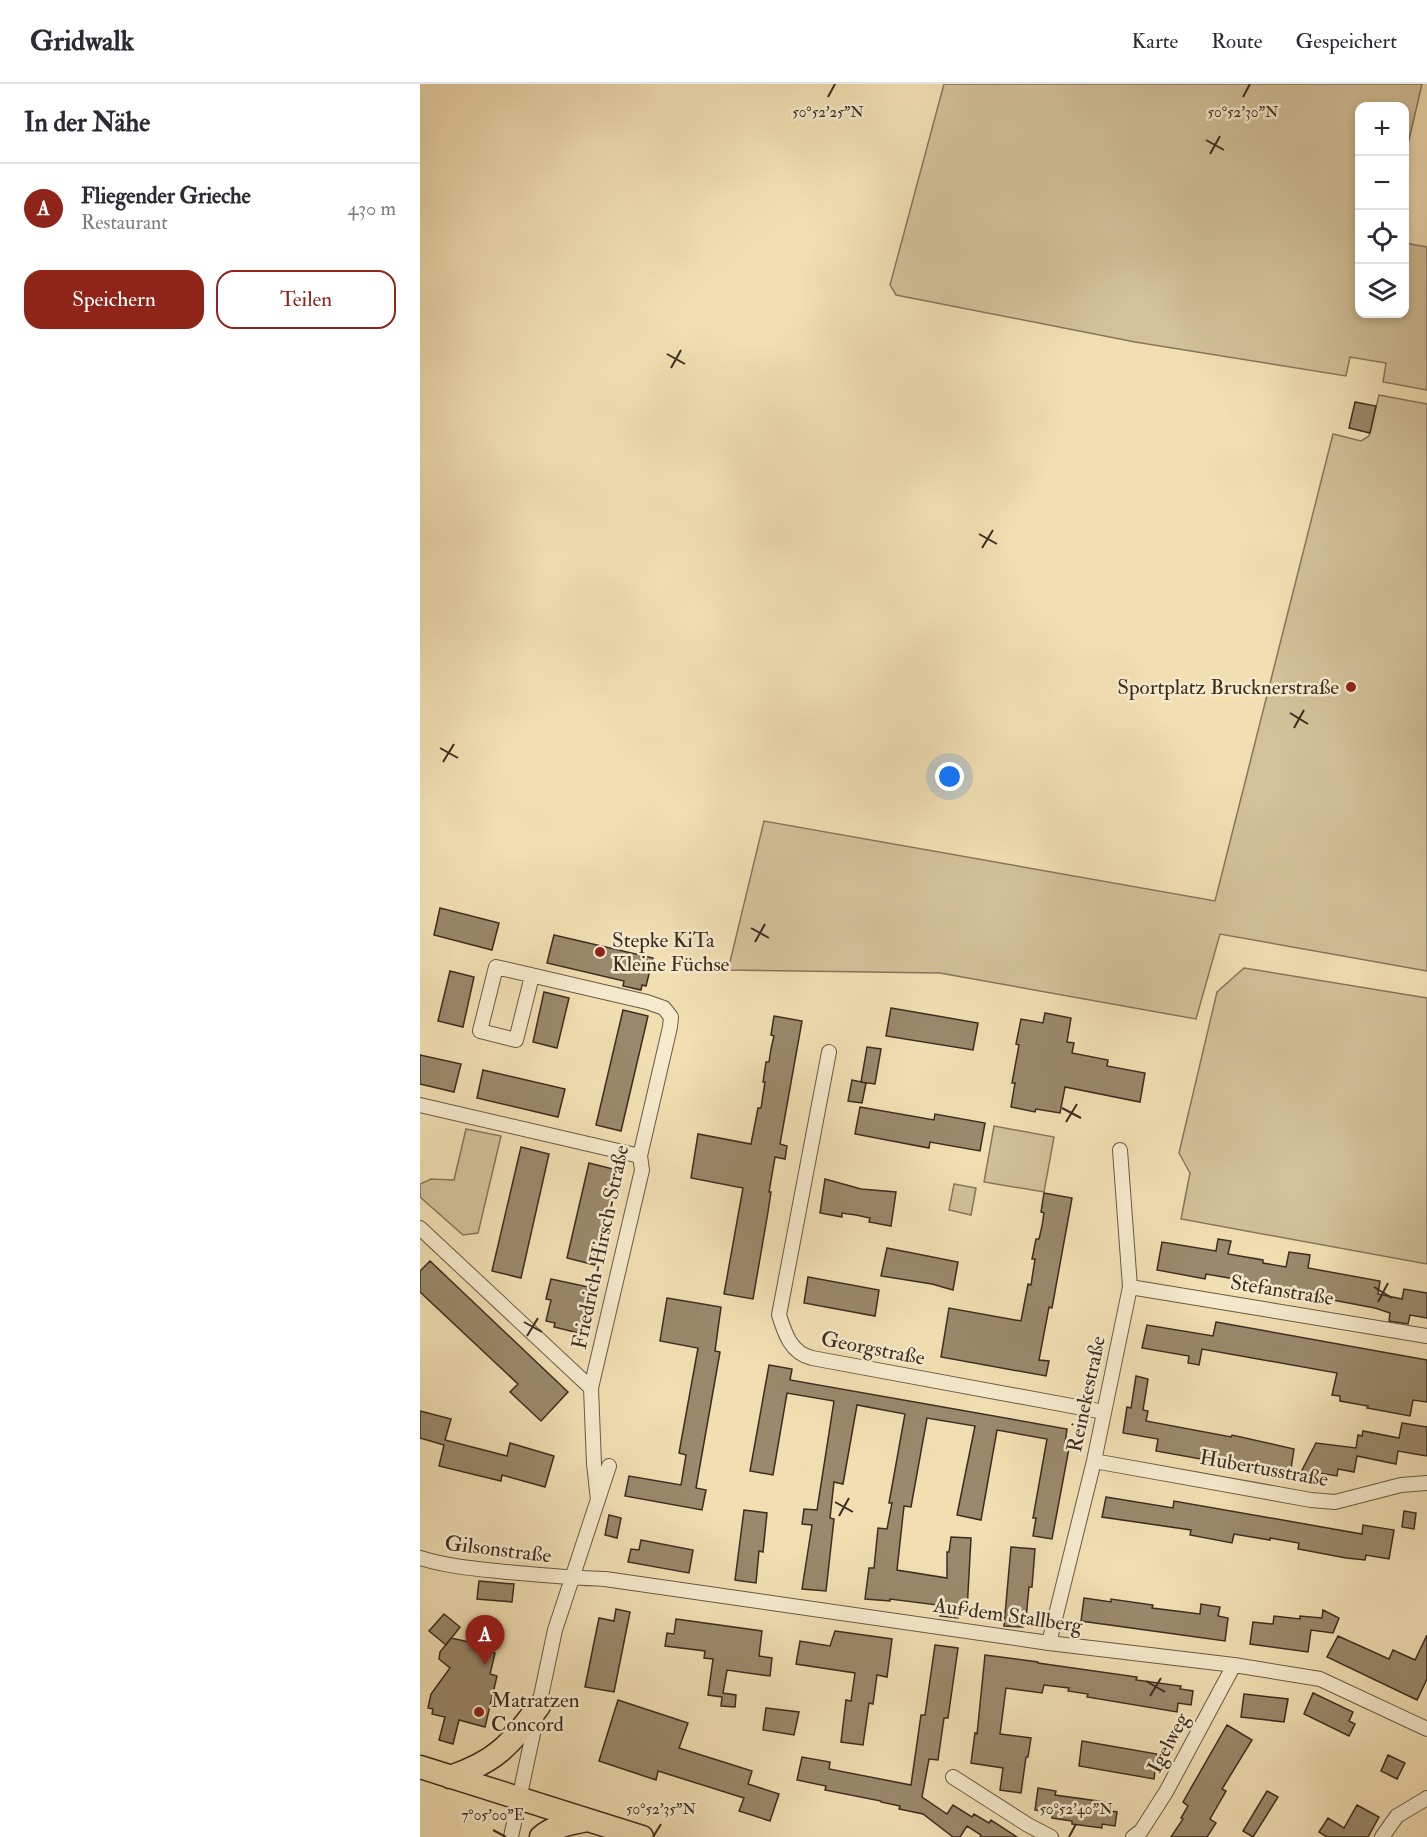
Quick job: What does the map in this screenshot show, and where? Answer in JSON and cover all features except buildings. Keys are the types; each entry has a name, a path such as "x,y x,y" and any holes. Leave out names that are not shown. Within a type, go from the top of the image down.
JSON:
{"main road":[{"path":"450,1777 491,1759 512,1742 539,1706"},
{"path":"420,1767 642,1837"},
{"path":"541,1837 563,1825 588,1820"}],"street":[{"path":"496,967 532,976 516,1040 480,1031 496,967"},
{"name":"Friedrich-Hirsch-Straße","path":"532,976 647,1002 664,1008 671,1017 640,1156 642,1170 591,1388 598,1500"},
{"name":"Georgstraße","path":"829,1052 779,1315 788,1342 803,1356 823,1361 1104,1412"},
{"path":"420,1105 640,1156"},
{"name":"Reinekestraße","path":"1049,1643 1094,1461 1130,1287 1120,1150"},
{"path":"420,1228 591,1388"},
{"name":"Stefanstraße","path":"1130,1287 1427,1336"},
{"name":"Hubertusstraße","path":"1094,1461 1311,1500 1335,1502 1401,1485 1427,1483"},
{"name":"Friedrich-Hirsch-Straße","path":"511,1837 555,1630 609,1466"},
{"name":"Gilsonstraße","path":"420,1558 445,1565 572,1578"},
{"name":"Auf dem Stallberg","path":"572,1578 605,1579 1049,1643 1234,1665 1320,1679 1427,1729"},
{"name":"Igelweg","path":"1133,1837 1141,1831 1166,1792 1234,1665"},
{"path":"953,1777 1051,1837"},
{"path":"1382,1837 1397,1816 1427,1798"}],"shaded area":[{"path":"944,84 1422,84 1409,140 1409,102 1355,102 1355,318 1409,318 1409,244 1427,247 1427,390 1383,382 1386,363 1350,357 1346,376 1135,342 896,295 890,285"},
{"path":"1379,395 1427,404 1427,971 1220,934 1196,1019 940,973 728,970 764,821 1215,901 1333,434 1361,441 1369,436"},
{"path":"1244,968 1427,998 1427,1264 1181,1219 1190,1173 1179,1153 1217,992"},
{"path":"994,1126 1054,1137 1044,1192 984,1182"},
{"path":"466,1129 501,1136 478,1233 463,1235 420,1197 420,1184 431,1179 454,1180"},
{"path":"954,1184 976,1188 971,1215 949,1210"}],"place":[{"name":"Sportplatz Brucknerstraße","path":"1351,687"},
{"name":"Stepke KiTa Kleine Füchse","path":"600,952"},
{"name":"Fliegender Grieche","path":"485,1665"},
{"name":"Matratzen Concord","path":"479,1712"}]}
